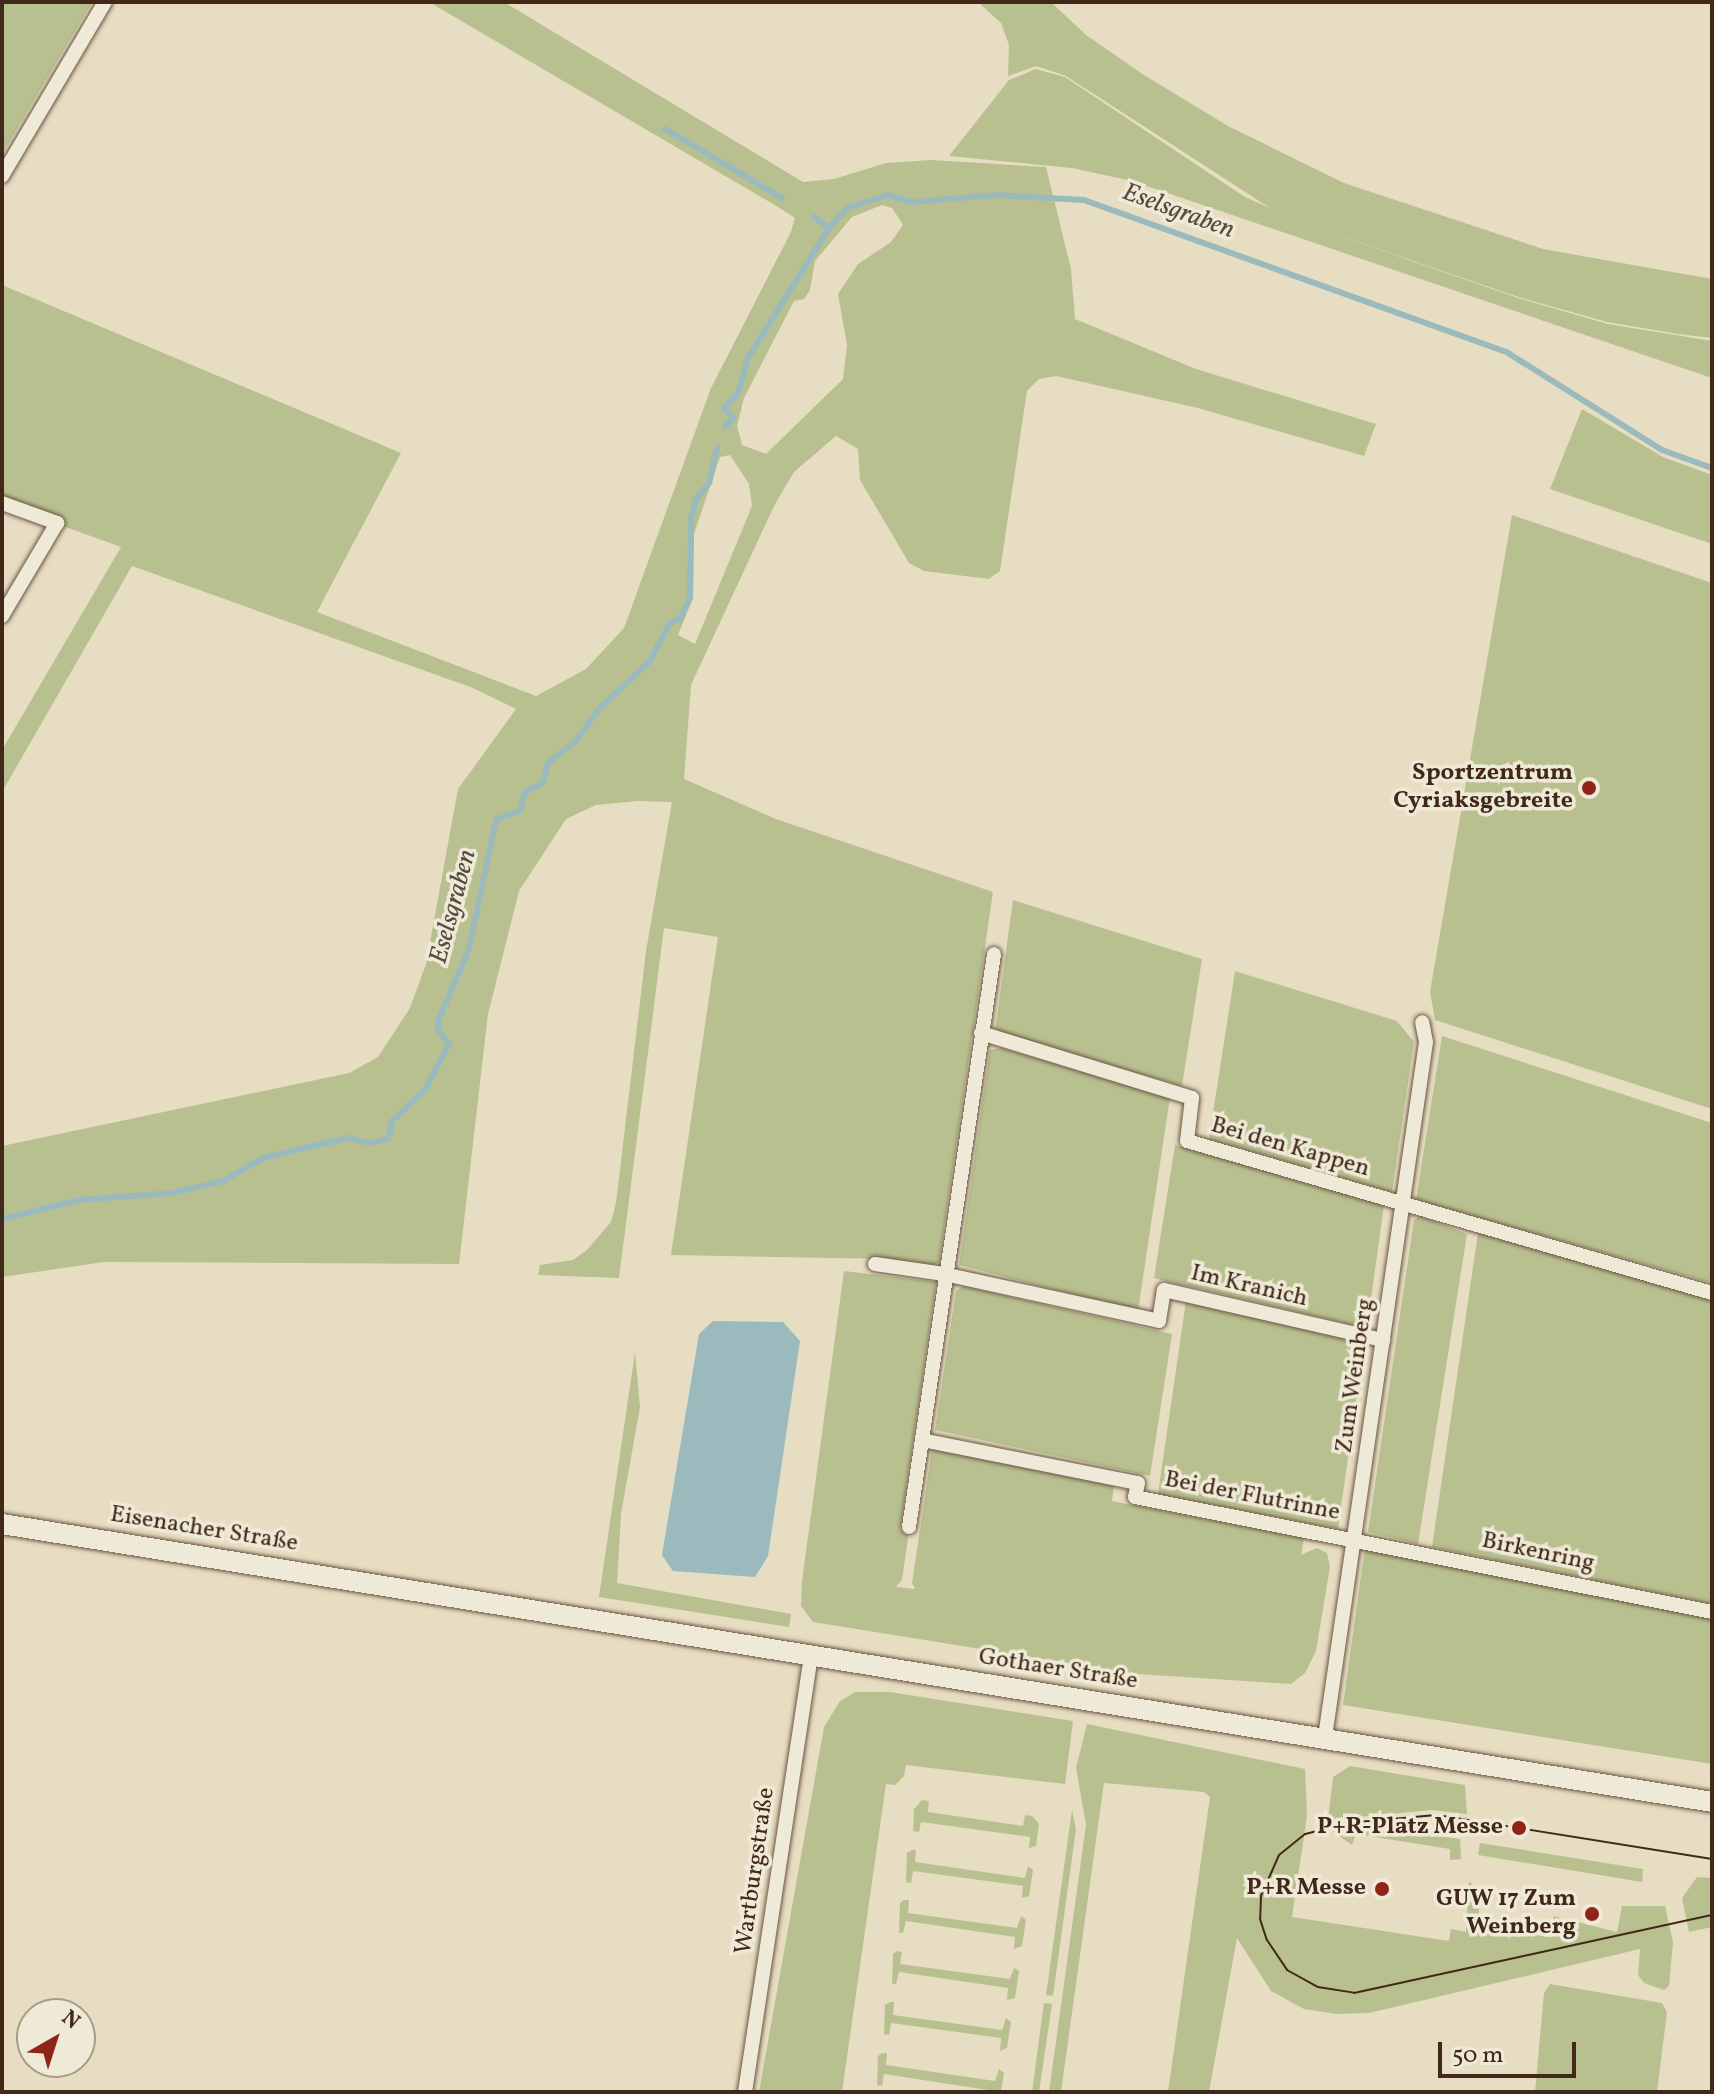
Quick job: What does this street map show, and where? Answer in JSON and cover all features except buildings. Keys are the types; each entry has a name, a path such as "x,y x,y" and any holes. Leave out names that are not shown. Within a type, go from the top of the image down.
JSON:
{"main road":[{"name":"Eisenacher Straße","path":"2,1524 397,1588"},
{"name":"Gothaer Straße","path":"397,1588 1712,1802"}],"street":[{"path":"2,176 105,2"},
{"path":"2,503 57,523 2,616"},
{"path":"909,1527 944,1274 994,954"},
{"name":"Zum Weinberg","path":"1325,1737 1426,1042 1422,1022"},
{"name":"Bei den Kappen","path":"981,1033 1192,1098 1187,1141 1403,1203"},
{"path":"1403,1203 1712,1293"},
{"path":"875,1264 944,1274"},
{"name":"Im Kranich","path":"944,1274 1159,1321 1164,1290 1383,1340"},
{"name":"Bei der Flutrinne","path":"922,1440 1138,1483 1135,1497 1355,1539"},
{"name":"Birkenring","path":"1355,1539 1712,1612"},
{"name":"Wartburgstraße","path":"745,2092 811,1657"}],"green space":[{"path":"2,2 92,2 2,154"},
{"path":"429,2 504,2 803,182 834,179 886,163 931,160 1046,167 1071,269 1075,319 1196,369 1376,424 1364,456 1198,408 1056,376 1039,379 1027,391 1000,571 989,579 924,571 909,563 860,480 858,449 836,436 794,472 774,506 691,685 684,779 776,819 993,892 939,1262 933,1265 889,1259 671,1255 718,937 664,928 619,1278 538,1275 540,1265 573,1260 587,1250 611,1222 616,1203 646,951 672,802 638,801 596,805 566,819 519,891 488,1014 459,1264 104,1262 2,1277 2,1146 349,1073 378,1057 410,1008 426,964 458,789 516,709 473,688 132,566 2,792 2,750 121,547 2,504 2,285 401,453 317,612 536,696 586,669 624,628 711,388 791,232 795,218","holes":["882,205 892,208 903,225 891,242 858,264 838,294 847,345 843,379 766,454 742,445 737,426 744,398 794,301 804,299 810,290 815,261 852,217","730,455 749,484 752,506 695,644 678,635 693,598 694,534 720,457"]},
{"path":"978,2 1051,2 1086,35 1144,75 1228,126 1344,183 1543,249 1712,279 1712,338 1678,334 1607,322 1518,297 1300,222 1518,298 1608,324 1712,341 1712,378 1132,181 1072,168 949,156 1009,80 1036,69 1065,77 1245,197 1270,208 1066,76 1036,66 1008,76 1009,45 1001,23"},
{"path":"1582,409 1663,457 1712,475 1712,544 1550,489"},
{"name":"Sportzentrum Cyriaksgebreite","path":"1512,515 1712,583 1712,1109 1435,1020 1430,992"},
{"path":"1013,900 1202,959 1182,1086 995,1031"},
{"path":"1235,971 1397,1021 1414,1042 1392,1192 1209,1139"},
{"path":"1442,1036 1712,1123 1712,1283 1416,1200"},
{"path":"1001,1048 1170,1097 1138,1311 959,1265 990,1050"},
{"path":"1175,1145 1384,1205 1367,1328 1154,1278"},
{"path":"1420,1216 1467,1234 1418,1544 1368,1532 1414,1220"},
{"path":"1478,1233 1712,1299 1712,1604 1432,1547"},
{"path":"844,1271 936,1282 900,1529 909,1531 902,1580 896,1587 915,1589 912,1583 932,1449 1114,1484 1112,1501 1304,1538 1301,1555 1317,1548 1327,1553 1330,1567 1316,1651 1305,1673 1291,1684 1137,1674 813,1622 801,1606 802,1581"},
{"path":"963,1286 1172,1334 1150,1476 935,1430 956,1291"},
{"path":"1186,1301 1364,1343 1338,1529 1158,1494"},
{"path":"635,1352 640,1407 621,1514 617,1583 791,1614 789,1627 599,1597"},
{"path":"1365,1547 1712,1618 1712,1764 1343,1705"},
{"path":"855,1692 890,1692 1073,1721 1065,1784 906,1765 904,1776 895,1785 886,1784 842,2092 759,2092 824,1727 840,1701"},
{"path":"1087,1724 1305,1769 1307,1816 1292,1917 1449,1941 1451,1929 1466,1932 1469,1881 1481,1894 1477,1927 1550,1937 1554,1916 1617,1932 1622,1906 1665,1906 1673,1942 1669,1986 1664,1990 1644,1983 1638,1975 1640,1949 1369,2013 1336,2014 1304,2009 1271,1991 1237,1938 1209,2092 1168,2092 1210,1797 1204,1792 1104,1783 1061,2092 1049,2092 1086,1825 1076,1768"},
{"path":"1350,1766 1465,1785 1467,1814 1432,1810 1328,1820 1333,1777"},
{"path":"922,1800 929,1801 928,1812 1023,1826 1025,1815 1032,1816 1039,1824 1036,1846 1029,1848 1030,1837 921,1822 919,1832 913,1831 914,1809"},
{"path":"1072,1810 1076,1829 1053,1996 1046,1995"},
{"path":"1359,1826 1460,1839 1461,1859 1450,1860 1450,1849 1356,1834 1352,1845 1332,1831"},
{"path":"1480,1843 1643,1869 1642,1882 1478,1855"},
{"path":"916,1850 915,1862 1025,1878 1028,1866 1033,1870 1029,1896 1022,1898 1023,1886 913,1871 911,1883 906,1882 907,1853"},
{"path":"1697,1877 1712,1878 1712,1927 1689,1932 1682,1898"},
{"path":"909,1900 908,1913 1017,1928 1021,1916 1026,1920 1022,1946 1014,1949 1015,1937 906,1921 903,1933 899,1933 900,1903"},
{"path":"902,1952 900,1964 1010,1979 1014,1968 1019,1971 1015,1998 1007,2000 1008,1988 899,1972 896,1984 892,1984 893,1954"},
{"path":"1550,1984 1662,2003 1667,2012 1657,2092 1535,2092 1544,1993"},
{"path":"894,2002 893,2015 1002,2030 1006,2018 1011,2022 1007,2048 1000,2051 1001,2038 891,2023 889,2035 884,2034 885,2005"},
{"path":"1044,2003 1052,2004 1039,2092 1032,2092"},
{"path":"887,2053 886,2065 995,2081 999,2069 1004,2073 1001,2092 884,2074 882,2086 877,2085 878,2056"}],"water":[{"path":"713,1321 783,1322 800,1341 768,1556 755,1577 673,1571 662,1555 699,1334"}],"waterway":[{"path":"665,129 782,198"},
{"name":"Eselsgraben","path":"725,426 733,419 724,408 738,393 748,358 829,228 847,208 888,195 913,202 996,195 1084,200 1508,353 1662,450 1712,468"},
{"path":"814,217 829,228"},
{"name":"Eselsgraben","path":"2,1219 79,1200 172,1193 223,1181 263,1158 348,1138 370,1143 388,1139 392,1121 425,1090 449,1044 438,1030 439,1019 469,949 496,820 520,811 525,792 543,783 548,763 575,742 599,709 649,662 670,623 680,619 690,598 691,518 696,499 709,483 717,448"}],"tram line":[{"path":"1712,1859 1436,1815 1347,1823 1305,1834 1279,1855 1261,1896 1260,1919 1267,1940 1287,1970 1318,1987 1354,1993 1712,1915"}],"place":[{"name":"Sportzentrum Cyriaksgebreite","path":"1589,788"},
{"name":"P+R-Platz Messe","path":"1519,1828"},
{"name":"P+R Messe","path":"1382,1889"},
{"name":"GUW 17 Zum Weinberg","path":"1592,1914"}]}
